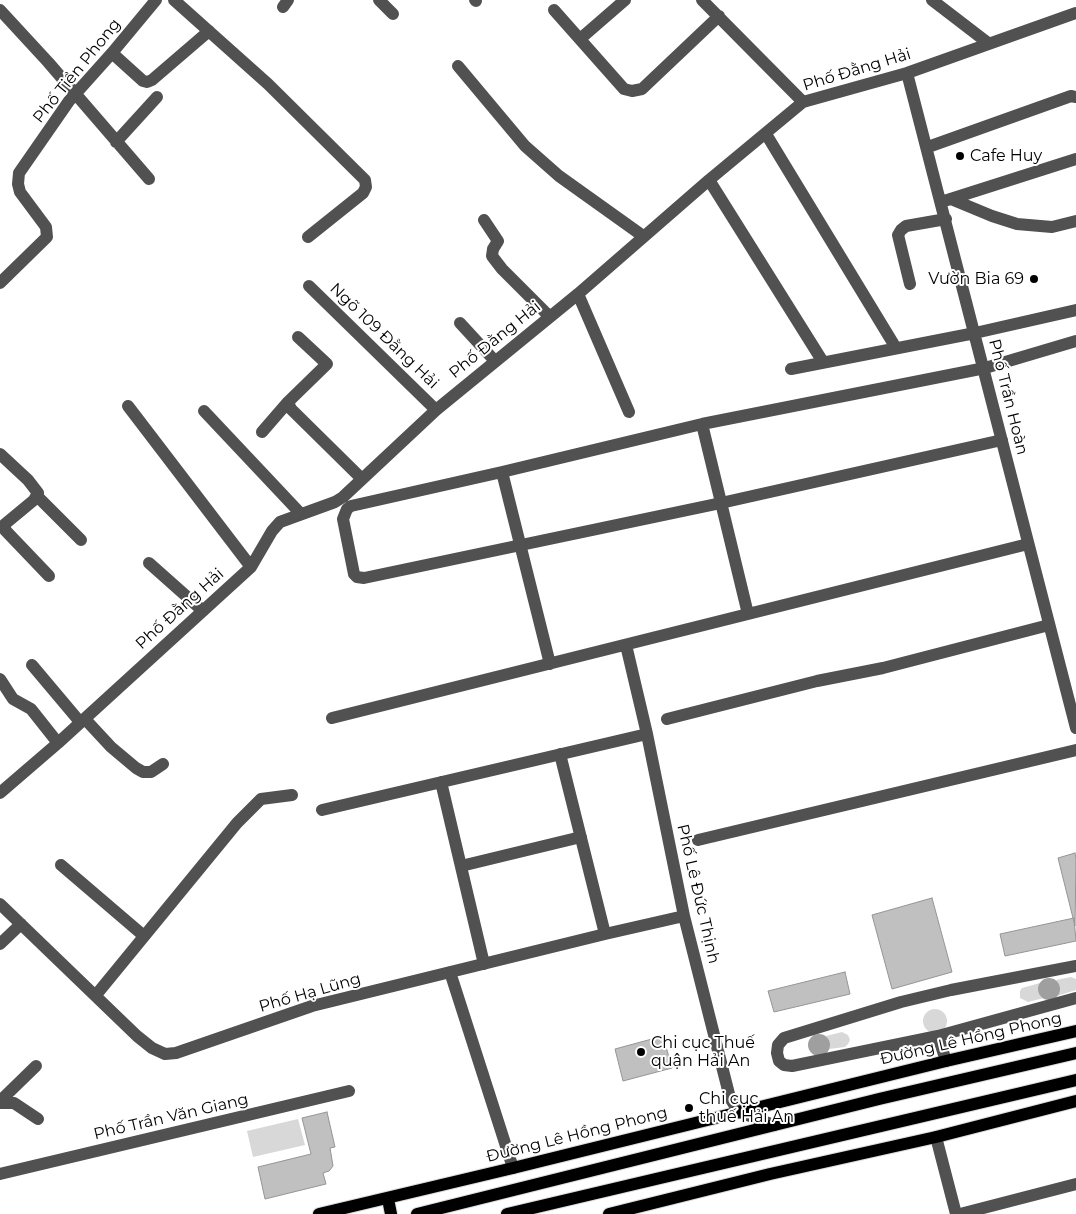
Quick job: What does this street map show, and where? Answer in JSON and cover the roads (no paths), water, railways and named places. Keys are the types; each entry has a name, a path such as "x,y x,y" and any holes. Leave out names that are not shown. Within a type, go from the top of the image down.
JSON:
{"main road":[{"name":"Đường Lê Hồng Phong","path":"319,1214 1076,1031"},
{"path":"417,1214 774,1125 1076,1053"},
{"path":"507,1214 1076,1080"},
{"path":"610,1214 770,1174 936,1137 1076,1101"},
{"path":"388,1198 391,1214"}],"street":[{"name":"Phố Tiền Phong","path":"0,283 47,237 46,227 20,192 18,173 75,94 156,0"},
{"path":"174,0 268,84 365,180 366,187 363,193 308,237"},
{"path":"379,0 393,14"},
{"path":"580,39 625,0"},
{"path":"702,0 803,102"},
{"path":"932,0 988,44"},
{"path":"0,10 149,179"},
{"path":"554,10 624,89 632,91 642,89 719,16"},
{"name":"Phố Đằng Hải","path":"0,793 58,743 251,567 272,530 280,522 335,502 343,497 436,410 578,294 643,236 803,102 907,73 1076,13"},
{"path":"112,53 143,81 147,82 209,31"},
{"path":"458,66 525,146 558,176 643,236"},
{"name":"Phố Trần Hoàn","path":"907,73 928,147 946,200 946,219 1076,728"},
{"path":"928,147 1071,96 1076,98"},
{"path":"116,142 157,97"},
{"path":"766,134 896,348"},
{"path":"946,200 1076,159"},
{"path":"709,180 823,362"},
{"path":"946,200 1017,224 1052,227 1076,221"},
{"path":"910,284 898,235 906,226 946,219"},
{"path":"484,220 498,241 492,252 496,262 549,316"},
{"name":"Ngõ 109 Đằng Hải","path":"309,286 436,410"},
{"path":"578,294 629,412"},
{"path":"791,369 975,333 1076,310"},
{"path":"460,323 495,361"},
{"path":"262,432 288,402 327,364 298,337"},
{"path":"1002,440 720,503 364,578 357,577 354,574 343,519 347,509 352,506 702,424 985,368 1076,340"},
{"path":"288,402 291,409 362,479"},
{"path":"128,406 251,567"},
{"path":"204,412 301,514"},
{"path":"702,424 748,614"},
{"path":"0,454 36,488 37,496 81,540"},
{"path":"502,472 550,664"},
{"path":"37,496 4,524 4,527 49,576"},
{"path":"332,718 1028,544"},
{"path":"149,563 203,610"},
{"path":"667,719 817,681 883,668 1049,625"},
{"name":"Phố Lê Đức Thịnh","path":"626,644 647,734 684,916 730,1098 739,1112"},
{"path":"32,664 82,721 136,768 143,772 151,772 163,764"},
{"path":"0,679 13,699 31,709 58,743"},
{"path":"322,810 647,734"},
{"path":"698,840 1076,750"},
{"path":"560,754 605,934"},
{"path":"441,782 484,964"},
{"path":"96,996 237,823 261,799 292,794"},
{"path":"461,866 581,837"},
{"path":"61,865 144,936"},
{"name":"Phố Hạ Lũng","path":"0,904 152,1048 165,1054 176,1054 312,1006 684,916"},
{"path":"0,944 21,924"},
{"path":"1076,966 950,990 901,1002 784,1038 778,1045 777,1053 779,1061 784,1065 792,1066 938,1036 1076,998"},
{"path":"450,972 513,1168"},
{"path":"938,1036 946,1061"},
{"path":"0,1102 36,1066"},
{"name":"Phố Trần Văn Giang","path":"0,1174 349,1091"},
{"path":"0,1102 14,1102 38,1119"},
{"path":"739,1112 774,1125"},
{"path":"936,1137 958,1214 1076,1184"}],"place":[{"name":"Cafe Huy","path":"960,156"},
{"name":"Vườn Bia 69","path":"1034,279"},
{"name":"Chi cục Thuế quận Hải An","path":"641,1052"},
{"name":"Chi cục thuế Hải An","path":"689,1108"}]}
